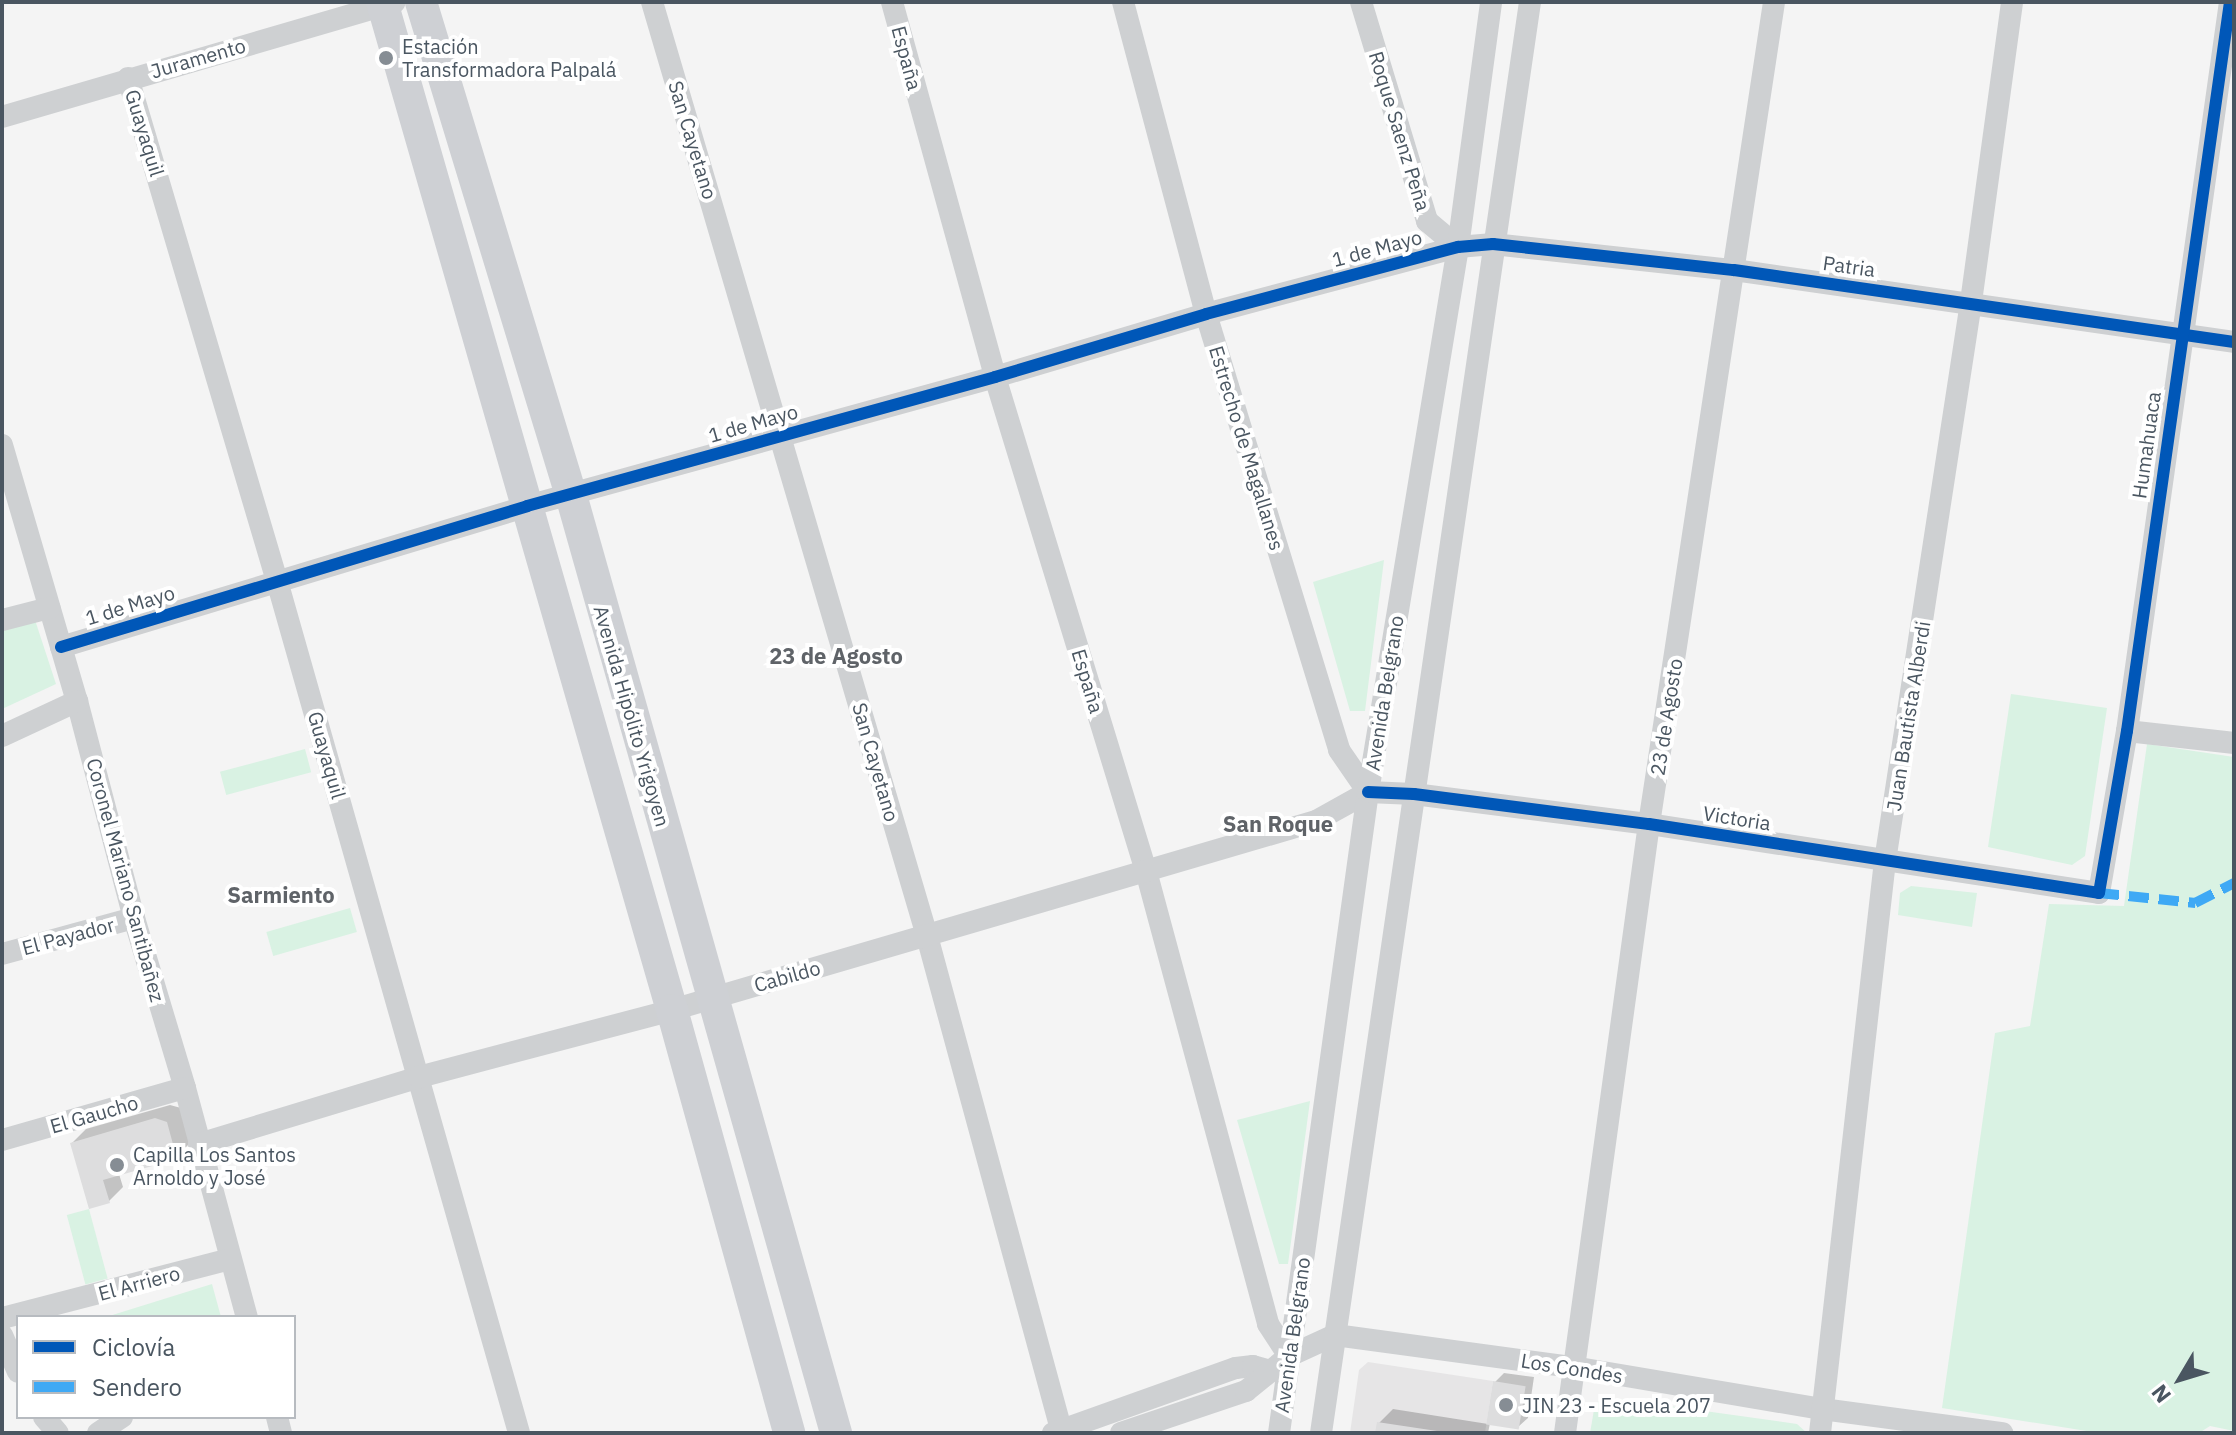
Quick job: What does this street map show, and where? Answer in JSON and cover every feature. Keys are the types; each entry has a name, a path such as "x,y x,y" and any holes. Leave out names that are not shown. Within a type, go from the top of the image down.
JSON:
{"street":[{"name":"Avenida Hipólito Yrigoyen","path":"421,2 571,495 836,1433"},
{"name":"San Cayetano","path":"652,2 927,936 1058,1432"},
{"name":"España","path":"892,2 995,377 1146,871 1268,1324 1289,1356"},
{"name":"Estrecho de Magallanes","path":"1123,2 1206,314 1339,750 1368,792"},
{"name":"Roque Saenz Peña","path":"1361,2 1427,221 1458,247"},
{"name":"Avenida Belgrano","path":"1279,1433 1368,792 1458,247 1491,2"},
{"path":"1321,1433 1530,2"},
{"name":"23 de Agosto","path":"1565,1433 1649,824 1774,2"},
{"name":"Juan Bautista Alberdi","path":"1820,1433 1885,861 1971,302 2012,2"},
{"name":"Humahuaca","path":"2099,893 2127,731 2230,2"},
{"path":"386,3 789,1433"},
{"name":"Juramento","path":"2,117 386,3"},
{"name":"Guayaquil","path":"128,78 277,581 519,1433"},
{"name":"Patria","path":"1458,247 1493,244 1734,270 2234,342"},
{"name":"1 de Mayo","path":"61,647 527,506 995,377 1206,314 1458,247"},
{"name":"Coronel Mariano Santibañez","path":"2,445 77,701 134,918 185,1088 246,1315"},
{"path":"2,620 49,608"},
{"path":"2,736 77,701"},
{"path":"2127,731 2234,743"},
{"name":"Victoria","path":"1368,792 1414,794 1649,824 2099,893"},
{"name":"Cabildo","path":"199,1144 419,1077 672,1010 1316,821 1368,792"},
{"name":"El Payador","path":"2,954 134,918"},
{"name":"El Gaucho","path":"2,1140 185,1088"},
{"name":"El Arriero","path":"2,1318 230,1259"},
{"path":"2,1335 16,1367"},
{"path":"1121,1433 1246,1391 1289,1356 1335,1335"},
{"name":"Los Condes","path":"1335,1335 1573,1367 1822,1409 2002,1433"},
{"path":"1058,1432 1236,1368 1253,1366 1271,1371"},
{"path":"98,1433 119,1419"}],"shaded area":[{"path":"1368,1362 1493,1381 1485,1433 1350,1433 1359,1370"}],"green space":[{"path":"1384,560 1365,711 1350,711 1313,582"},
{"path":"35,620 56,684 2,709 2,629"},
{"path":"2011,694 2107,708 2085,856 2072,865 1988,847"},
{"path":"2147,744 2234,757 2234,1431 2210,1426 2199,1433 2099,1433 1942,1408 1995,1033 2030,1026 2049,904 2124,906"},
{"path":"305,749 311,772 226,795 220,772"},
{"path":"1911,886 1977,893 1972,927 1898,915 1900,893"},
{"path":"350,908 357,932 273,956 266,932"},
{"path":"1310,1101 1288,1264 1279,1264 1237,1120"},
{"path":"89,1209 108,1279 85,1284 67,1215"},
{"path":"212,1284 220,1315 112,1315"},
{"path":"1604,1397 1797,1424 1807,1433 1590,1433 1595,1404"}],"building":[{"name":"Capilla Los Santos Arnoldo y José","path":"155,1118 167,1122 177,1159 103,1180 110,1203 89,1209 70,1143"},
{"name":"JIN 23 - Escuela 207","path":"1493,1381 1526,1386 1519,1430 1486,1424"},
{"path":"1377,1422 1437,1431 1375,1433"}],"marked path":[{"path":"2099,893 2195,903 2234,883"}],"cycle path":[{"path":"1368,792 1414,794 1649,824 2099,893 2127,731 2230,2"},
{"path":"61,647 527,506 995,377 1206,314 1458,247 1493,244 1734,270 2234,342"}],"place":[{"name":"Estación Transformadora Palpalá","path":"386,58"},
{"name":"Capilla Los Santos Arnoldo y José","path":"117,1165"},
{"name":"JIN 23 - Escuela 207","path":"1506,1405"}],"district":[{"name":"23 de Agosto","path":"836,656"},
{"name":"San Roque","path":"1278,824"},
{"name":"Sarmiento","path":"281,895"}]}
